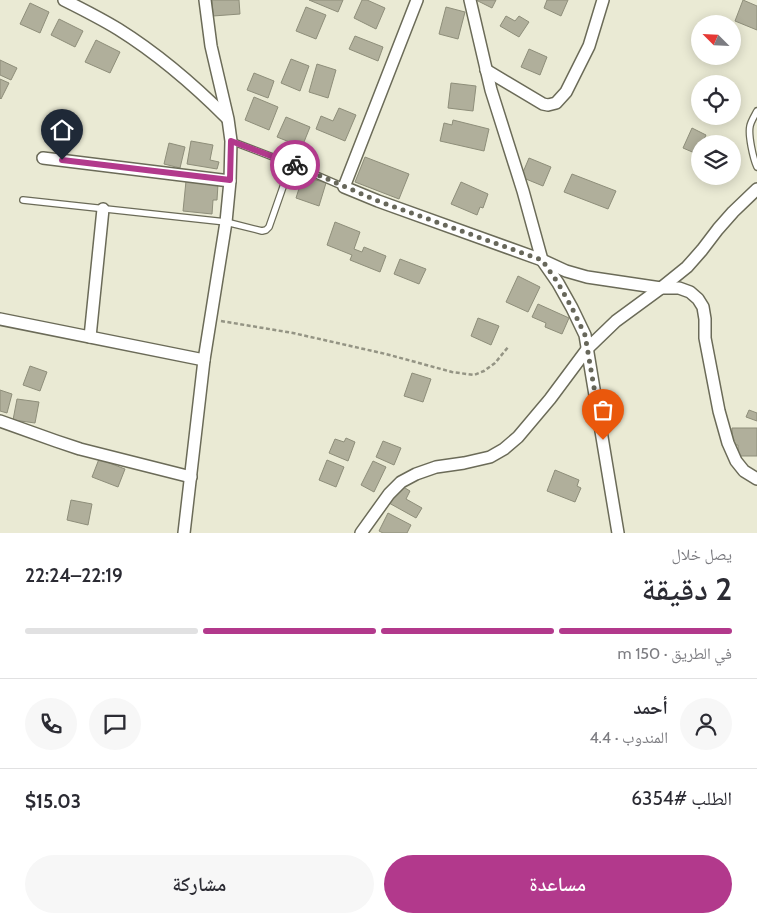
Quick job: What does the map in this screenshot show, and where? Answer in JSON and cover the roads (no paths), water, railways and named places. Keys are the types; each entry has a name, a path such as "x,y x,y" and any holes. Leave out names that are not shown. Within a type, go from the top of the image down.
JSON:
{"street":[{"path":"64,0 117,29 156,56 200,91 228,119"},
{"path":"184,533 204,360 226,222 230,180 231,141 228,119 211,46 205,0"},
{"path":"417,0 344,186 378,201 542,260 566,271 587,277 661,288 679,288 690,292 703,307 707,347 719,411 728,443 736,461 744,471 757,479"},
{"path":"470,0 491,90 524,191 542,260 558,283 585,335 618,533"},
{"path":"486,70 543,104 556,103 566,92 589,46 603,0"},
{"path":"43,158 230,180"},
{"path":"361,533 389,494 401,482 436,467 464,464 490,457 504,449 518,437 550,399 588,348 616,321 687,267 732,212 757,188"},
{"path":"90,337 103,209"},
{"path":"0,319 204,360"},
{"path":"0,421 80,449 191,477"}],"lane":[{"path":"757,111 750,126 750,141 757,166"},
{"path":"231,141 344,186"},
{"path":"23,200 226,222 262,231 269,227 291,164"}]}
